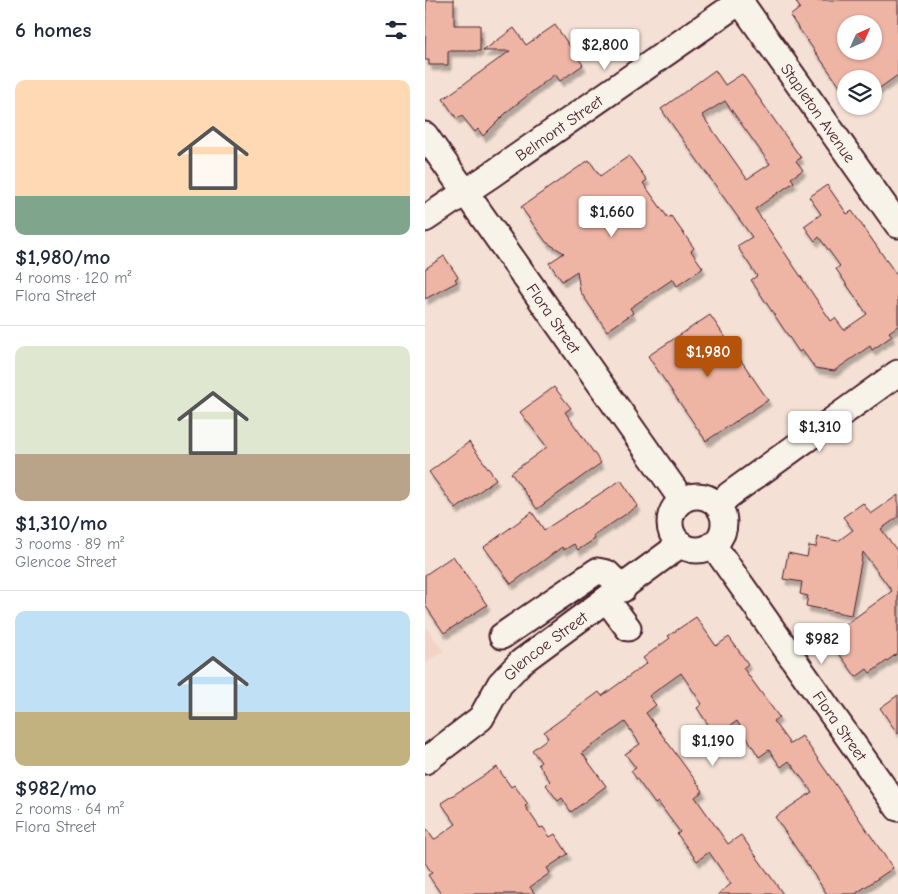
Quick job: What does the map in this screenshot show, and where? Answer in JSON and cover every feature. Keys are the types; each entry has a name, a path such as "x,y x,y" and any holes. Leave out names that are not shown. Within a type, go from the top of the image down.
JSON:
{"street":[{"name":"Belmont Street","path":"425,219 740,0"},
{"name":"Stapleton Avenue","path":"740,0 898,225"},
{"name":"Flora Street","path":"425,135 682,500"},
{"path":"718,506 729,495 898,372"},
{"path":"689,497 705,497 718,506 725,522 719,539 713,545 697,550 681,544 671,530 671,514 682,500 689,497"},
{"name":"Glencoe Street","path":"425,761 481,718 500,684 521,662 681,544"},
{"name":"Flora Street","path":"713,545 898,808"},
{"path":"502,636 597,570 607,573 628,628"}],"shaded area":[{"path":"425,626 443,651 425,663"}],"building":[{"path":"426,0 454,0 454,25 480,25 480,51 448,51 448,65 429,65 429,60 425,60"},
{"path":"795,0 898,0 898,75 882,86 882,70 837,70 837,82 790,16 800,8"},
{"path":"555,25 583,65 560,81 555,74 509,110 483,136 478,129 475,132 462,116 457,119 443,99 510,51 483,51 514,28 526,45"},
{"path":"715,70 725,85 742,74 801,158 796,161 803,170 791,178 794,182 755,209 831,321 835,318 844,330 867,314 836,269 840,266 819,237 815,241 804,226 821,214 809,197 827,185 847,214 852,211 898,277 898,326 889,332 892,336 872,350 870,346 834,371 815,368 802,350 799,352 751,280 757,276 737,246 752,237 661,109","holes":["725,101 770,164 747,179 702,115"]},
{"path":"629,156 647,180 643,183 668,218 671,216 694,248 691,251 703,268 677,286 673,279 630,308 633,313 607,331 580,291 577,271 562,281 549,263 564,253 546,242 521,207 589,160 600,176"},
{"path":"444,256 458,277 455,279 457,282 425,299 425,269"},
{"path":"710,315 768,400 706,441 648,356"},
{"path":"554,387 571,408 565,412 601,463 537,509 511,473 547,447 520,412"},
{"path":"469,442 496,479 456,509 429,472"},
{"path":"621,480 638,506 593,536 595,539 578,550 574,544 564,550 562,547 511,584 484,547 532,512 544,530"},
{"path":"898,495 898,517 881,529 898,552 898,653 870,673 867,669 856,677 830,641 841,633 838,630 892,591 863,552 851,615 806,606 808,596 800,594 802,582 783,579 788,553 807,557 809,546 816,547 818,537 838,541 853,530 843,517 863,503 871,514"},
{"path":"453,556 487,605 444,633 425,605 425,575"},
{"path":"696,617 716,646 729,637 748,664 743,668 779,717 773,721 790,744 802,736 893,868 855,894 827,894 775,817 812,792 789,761 781,767 769,750 759,757 737,721 716,736 697,708 702,704 681,673 649,696 656,705 646,713 703,791 695,797 728,844 741,835 783,894 718,894 731,884 709,852 697,861 677,834 680,832 658,802 655,804 631,771 636,768 625,754 640,744 625,722 582,753 606,786 571,812 562,798 558,801 546,785 550,781 538,764 541,762 532,750 548,738 544,732 599,692 602,696 647,663 643,658 670,638 668,636"},
{"path":"898,695 898,734 880,708"},
{"path":"497,767 511,787 514,785 528,804 525,806 540,828 543,827 550,837 555,834 568,854 547,868 550,873 530,887 535,894 441,894 428,875 432,873 425,863 425,827 434,840 456,824 441,803"}]}
